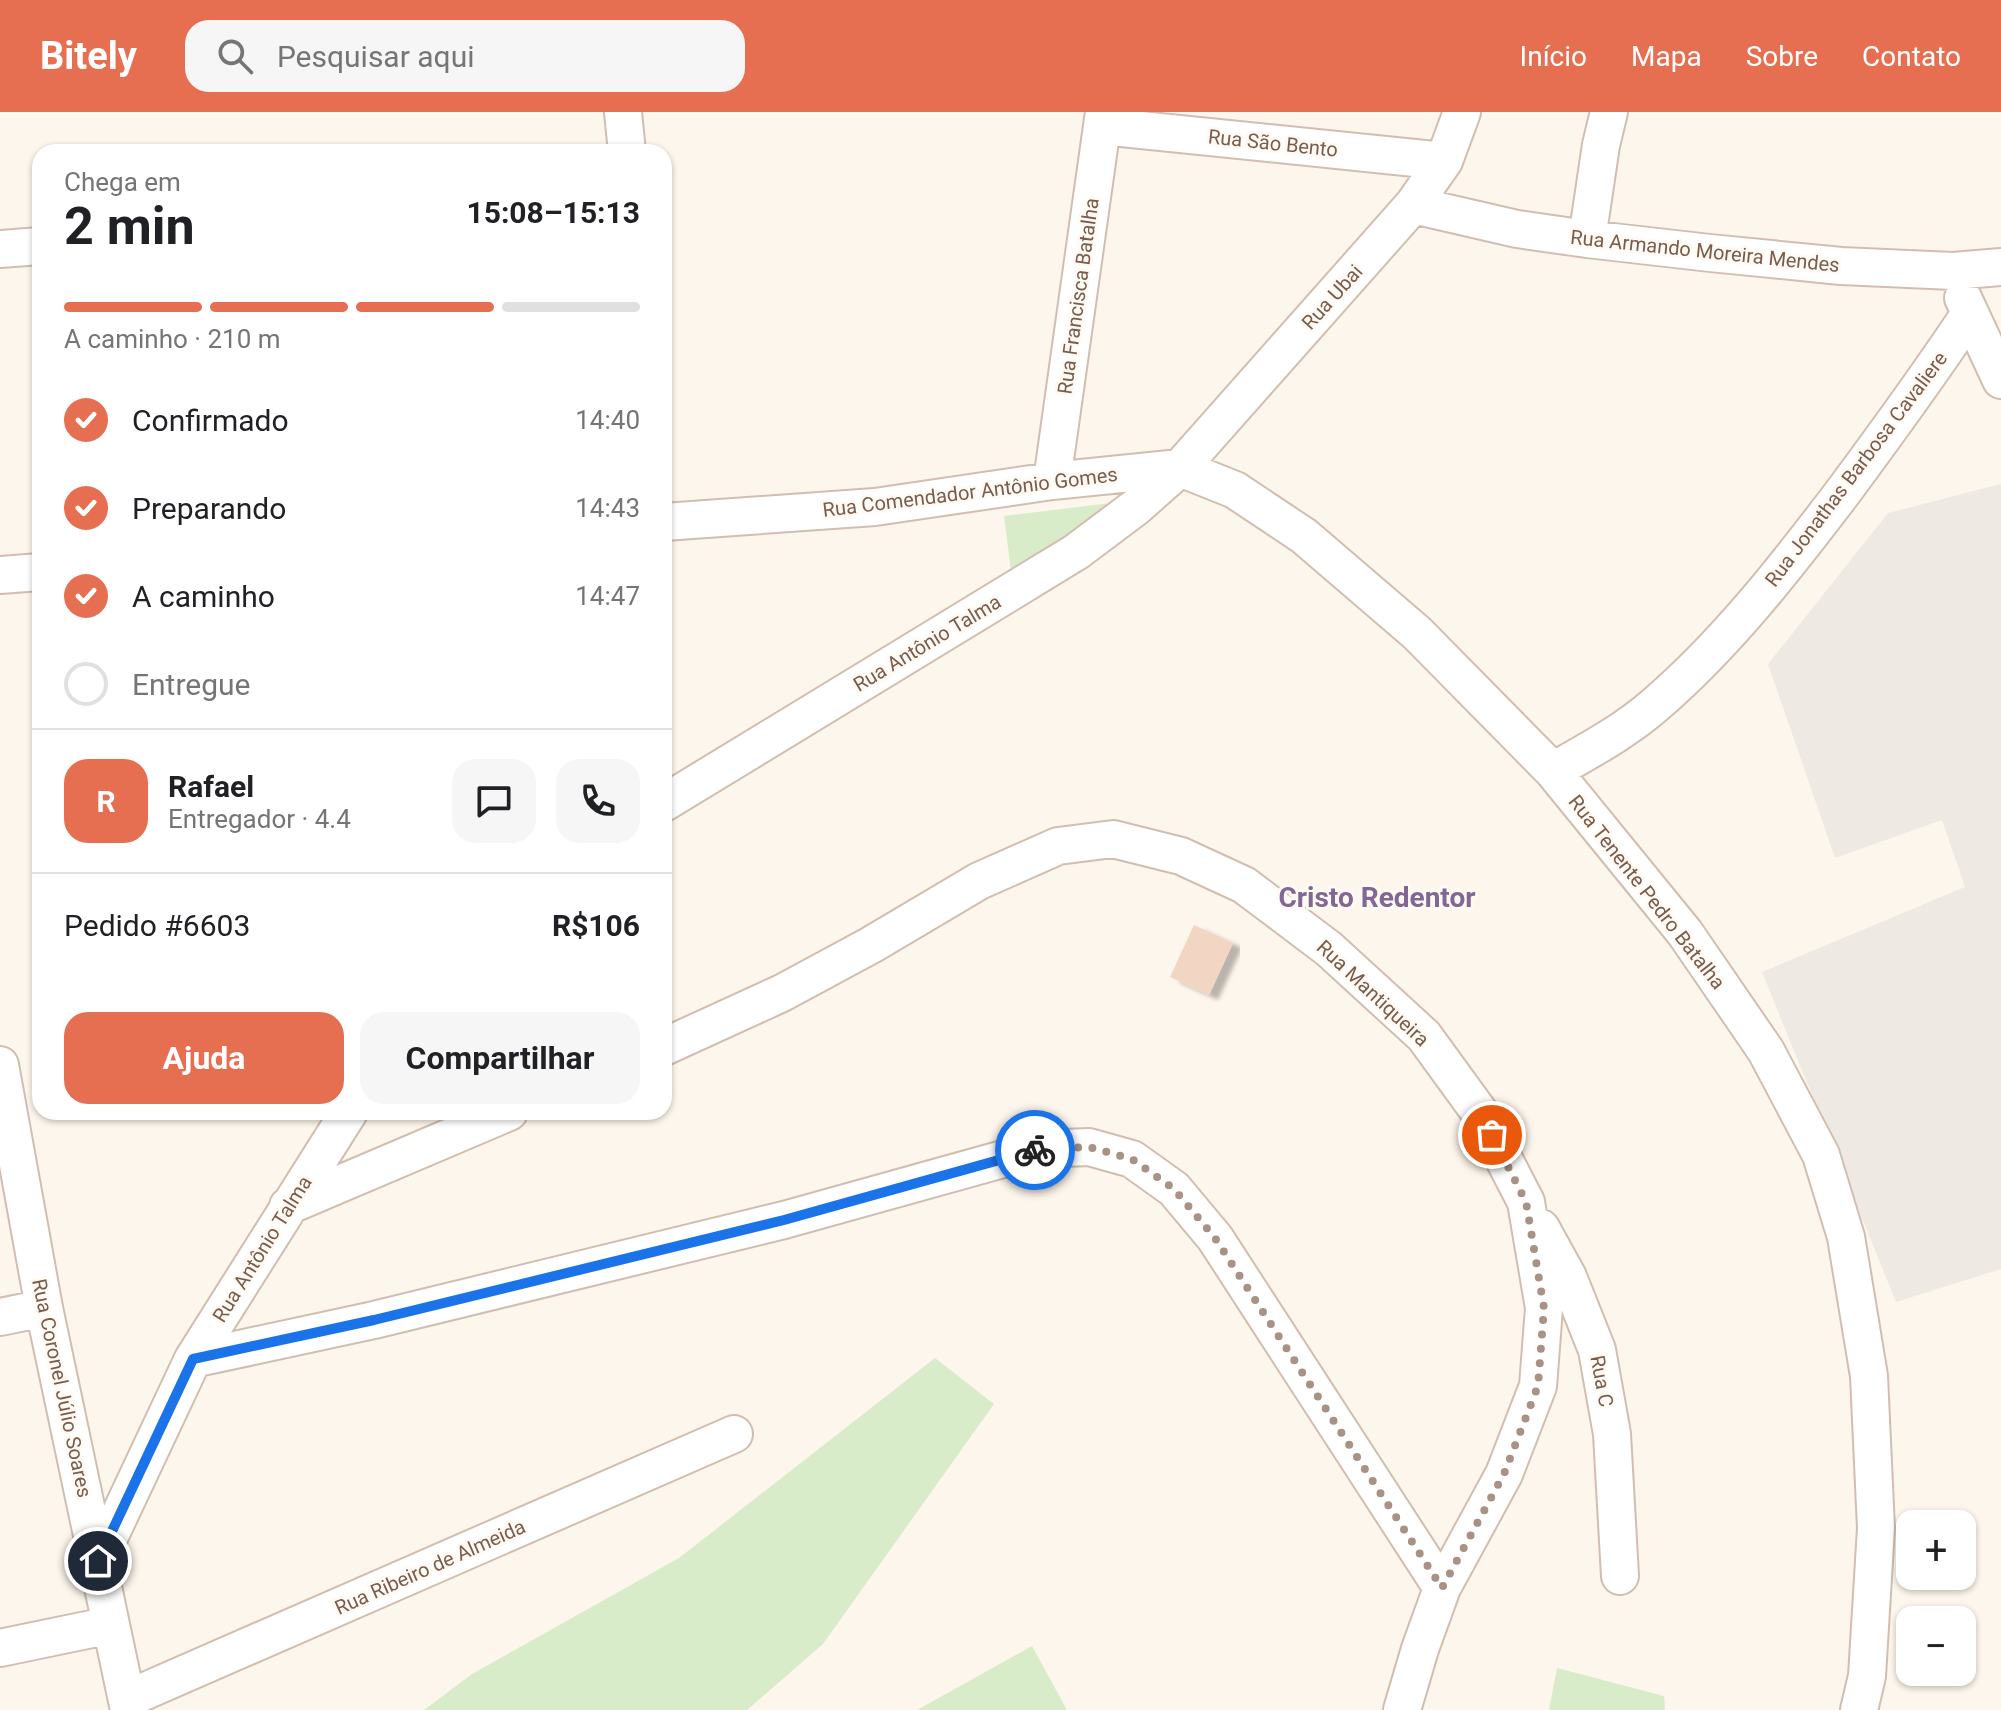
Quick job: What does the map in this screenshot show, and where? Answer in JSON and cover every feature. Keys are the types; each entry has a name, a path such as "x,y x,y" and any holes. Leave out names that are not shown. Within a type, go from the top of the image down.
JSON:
{"street":[{"path":"623,112 626,144"},
{"name":"Rua Ubai","path":"1180,468 1413,205 1444,161 1462,112"},
{"path":"1587,239 1609,112"},
{"name":"Rua São Bento","path":"1103,119 1444,161"},
{"name":"Rua Francisca Batalha","path":"1052,481 1103,119"},
{"name":"Rua Armando Moreira Mendes","path":"1413,205 1517,229 1587,239 1841,266 1953,271 2001,267"},
{"path":"0,249 32,247"},
{"path":"1953,271 1969,315 2001,380"},
{"name":"Rua Jonathas Barbosa Cavaliere","path":"1553,771 1605,742 1653,706 1706,657 1795,555 1918,391 1969,315"},
{"name":"Rua Comendador Antônio Gomes","path":"672,521 875,507 1052,481 1180,468"},
{"name":"Rua Tenente Pedro Batalha","path":"1180,468 1235,490 1304,536 1417,633 1553,771 1685,933 1766,1051 1821,1155 1846,1237 1869,1376 1876,1528 1867,1676 1859,1710"},
{"name":"Rua Antônio Talma","path":"672,798 1076,552 1136,507 1180,468"},
{"path":"0,575 32,573"},
{"name":"Rua Mantiqueira","path":"672,1043 782,993 979,881 1058,846 1113,839 1181,856 1244,885 1329,949 1424,1036 1480,1113 1526,1202 1544,1308 1538,1386 1504,1474 1442,1588 1402,1710"},
{"name":"Rua Coronel Júlio Soares","path":"0,1065 44,1308 128,1704"},
{"name":"Rua Antônio Talma","path":"98,1561 193,1359 344,1120"},
{"path":"288,1206 490,1120"},
{"path":"193,1359 389,1316 784,1220 1039,1149 1089,1147 1132,1159 1174,1189 1215,1238 1442,1588"},
{"name":"Rua C","path":"1526,1202 1568,1277 1597,1350 1612,1434 1620,1576"},
{"path":"0,1317 44,1308"},
{"name":"Rua Ribeiro de Almeida","path":"128,1704 734,1434"},
{"path":"0,1648 111,1625"}],"shaded area":[{"path":"2001,484 2001,1269 1896,1302 1762,972 1965,887 1942,820 1835,858 1768,664 1888,513"}],"green space":[{"path":"1119,502 1011,571 1004,516"},
{"path":"935,1358 994,1404 823,1644 747,1710 424,1710 472,1674 679,1558"},
{"path":"1032,1646 1067,1710 917,1710"},
{"path":"1557,1668 1664,1696 1665,1710 1549,1710"}],"building":[{"path":"1194,925 1233,943 1209,995 1170,977"}],"way so far":[{"path":"1035,1150 1089,1147 1111,1153 1132,1159 1174,1189 1215,1238 1442,1588 1504,1474 1538,1386 1544,1308 1526,1202 1492,1135"}],"district":[{"name":"Cristo Redentor","path":"1377,897"}],"route":[{"path":"98,1561 193,1359 374,1320 784,1220 1035,1150"}]}
